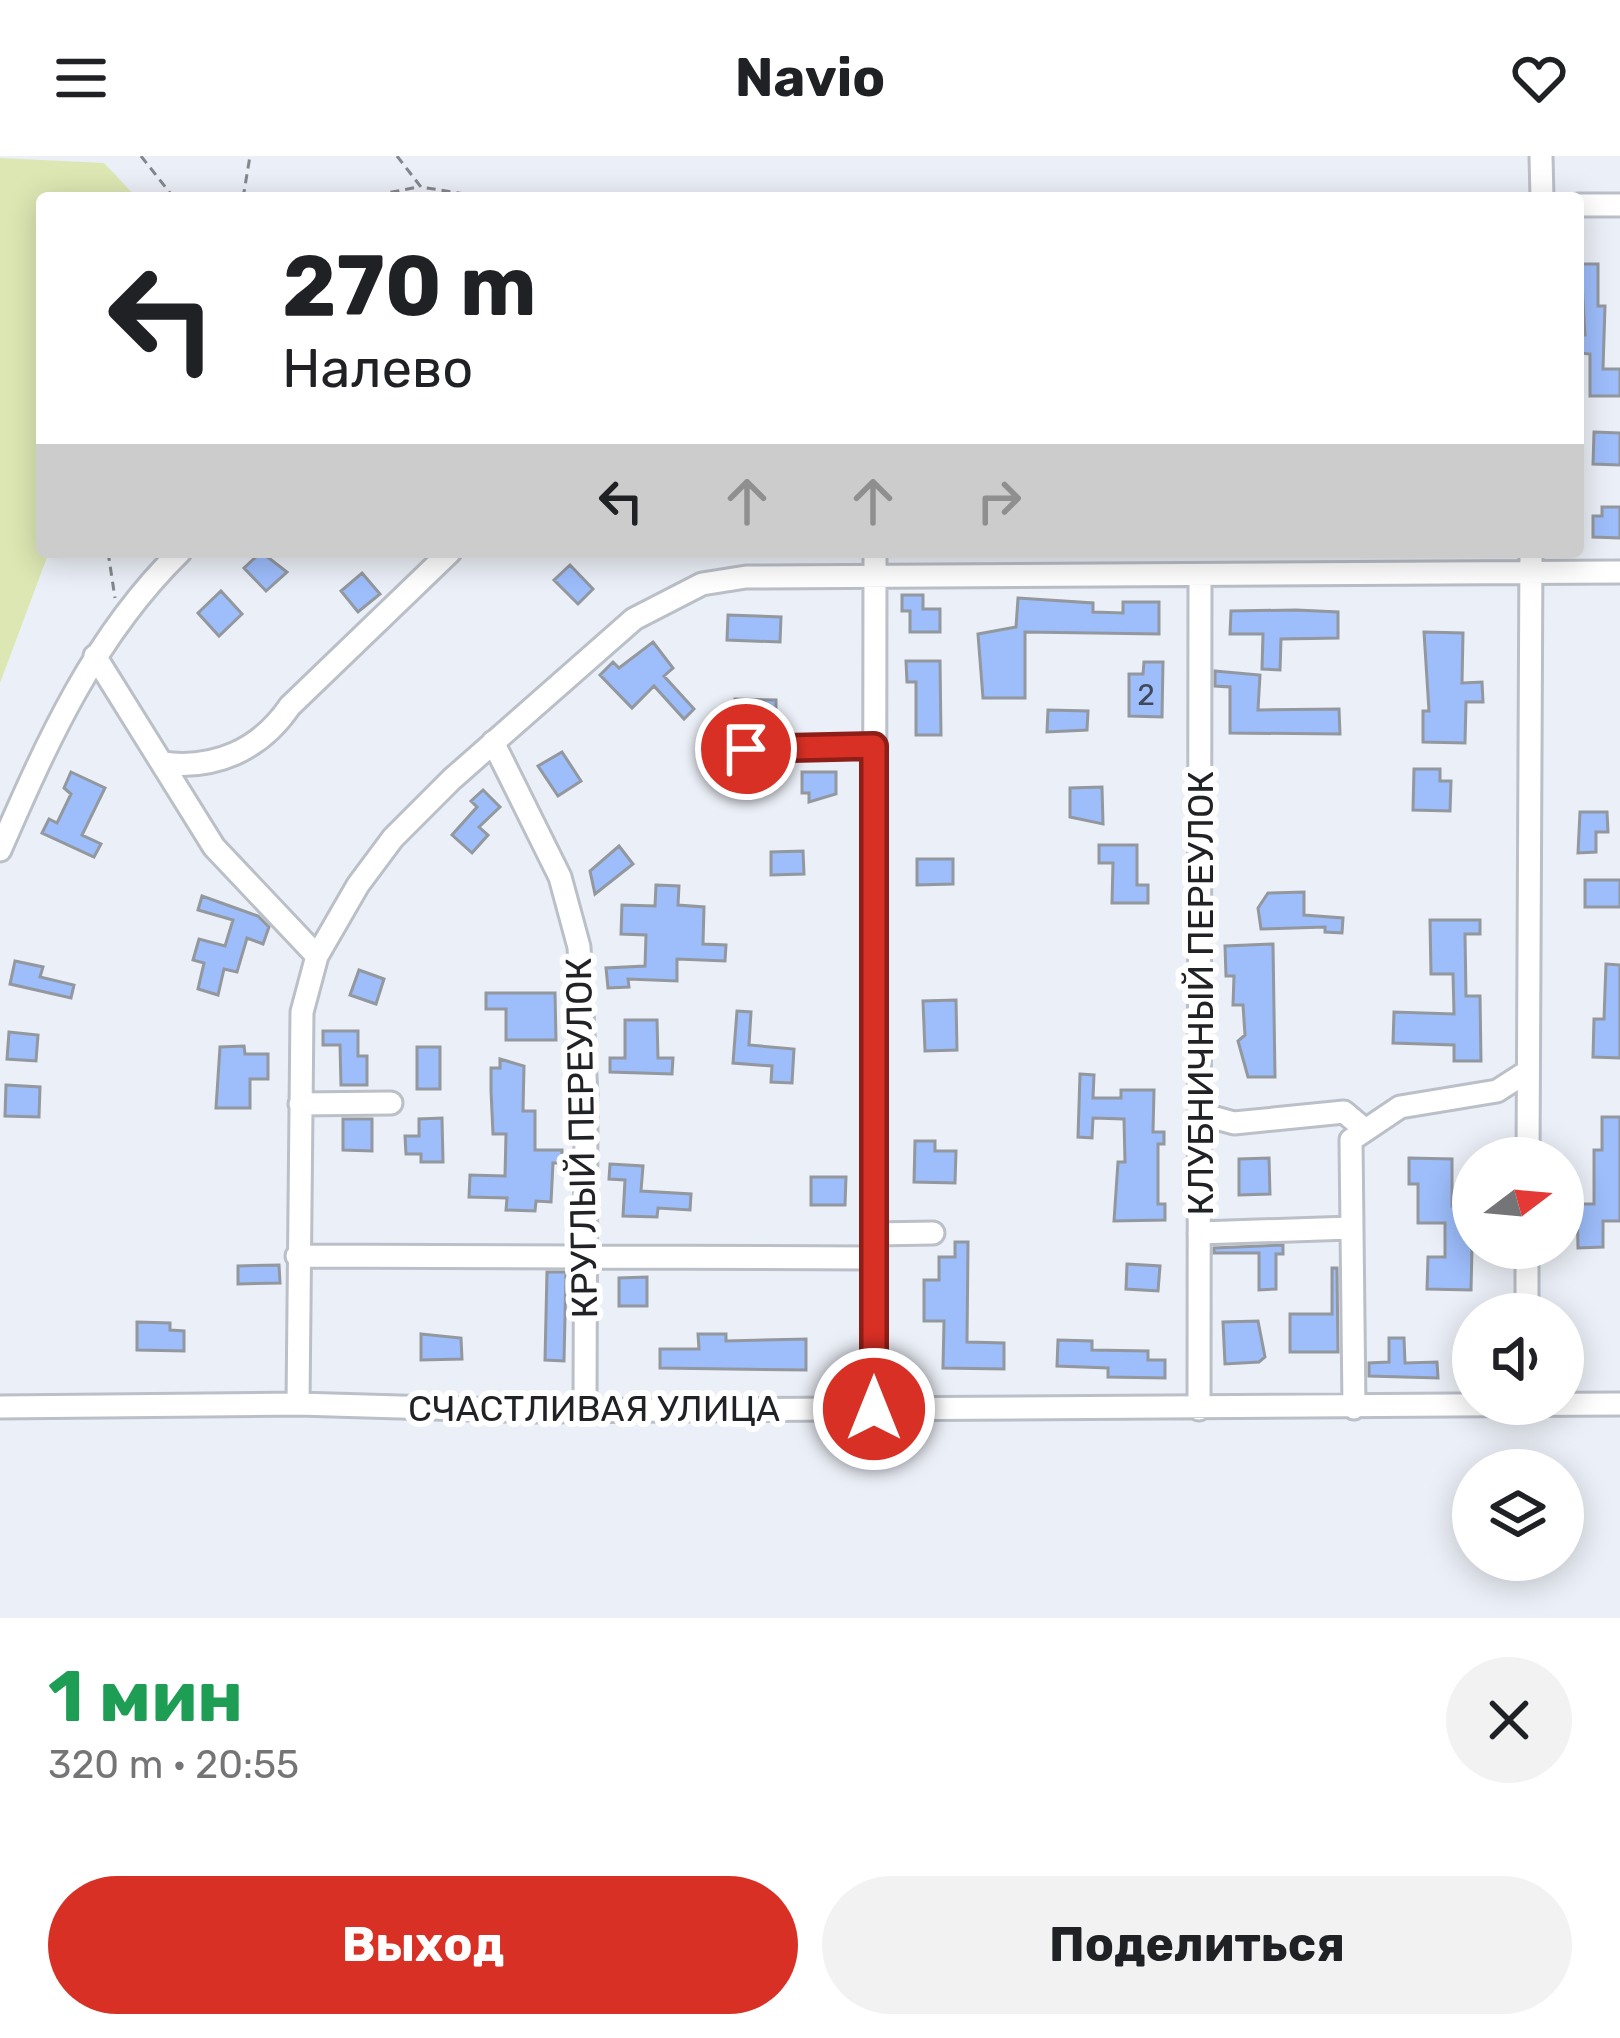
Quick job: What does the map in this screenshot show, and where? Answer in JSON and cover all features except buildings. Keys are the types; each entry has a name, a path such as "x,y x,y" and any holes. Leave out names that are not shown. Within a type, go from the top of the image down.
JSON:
{"street":[{"path":"1541,156 1541,192"},
{"path":"1584,205 1620,206"},
{"path":"0,850 94,656 122,616 175,558"},
{"path":"162,763 227,758 272,733 290,706 444,558"},
{"path":"1333,558 1333,576"},
{"path":"1528,1137 1531,562"},
{"path":"298,1404 302,1012 317,956 393,838 493,742 634,619 670,597 746,577 875,563 1200,577 1333,576 1531,562 1620,572"},
{"path":"874,1409 875,563"},
{"name":"КЛУБНИЧНЫЙ ПЕРЕУЛОК","path":"1199,1409 1200,577"},
{"path":"94,656 214,847 317,956"},
{"name":"КРУГЛЫЙ ПЕРЕУЛОК","path":"493,742 560,877 579,947 585,996 585,1408"},
{"path":"735,742 746,749 874,746"},
{"path":"1354,1408 1351,1140 1400,1107 1497,1091 1528,1071"},
{"path":"299,1104 391,1103"},
{"path":"1199,1106 1205,1115 1234,1123 1345,1112 1363,1128"},
{"path":"1199,1233 1351,1228"},
{"path":"874,1234 933,1233"},
{"path":"297,1256 874,1258"},
{"name":"СЧАСТЛИВАЯ УЛИЦА","path":"0,1408 298,1404 874,1409 1452,1406"},
{"name":"СЧАСТЛИВАЯ УЛИЦА","path":"1584,1404 1620,1404"}],"path":[{"path":"141,156 169,192"},
{"path":"244,192 250,156"},
{"path":"398,156 421,187"},
{"path":"394,192 421,187 452,192"},
{"path":"109,558 122,616"}],"green space":[{"path":"0,158 104,163 131,192 36,192 36,558 47,558 0,683"}],"route":[{"path":"746,749 874,746 874,1409"}]}
